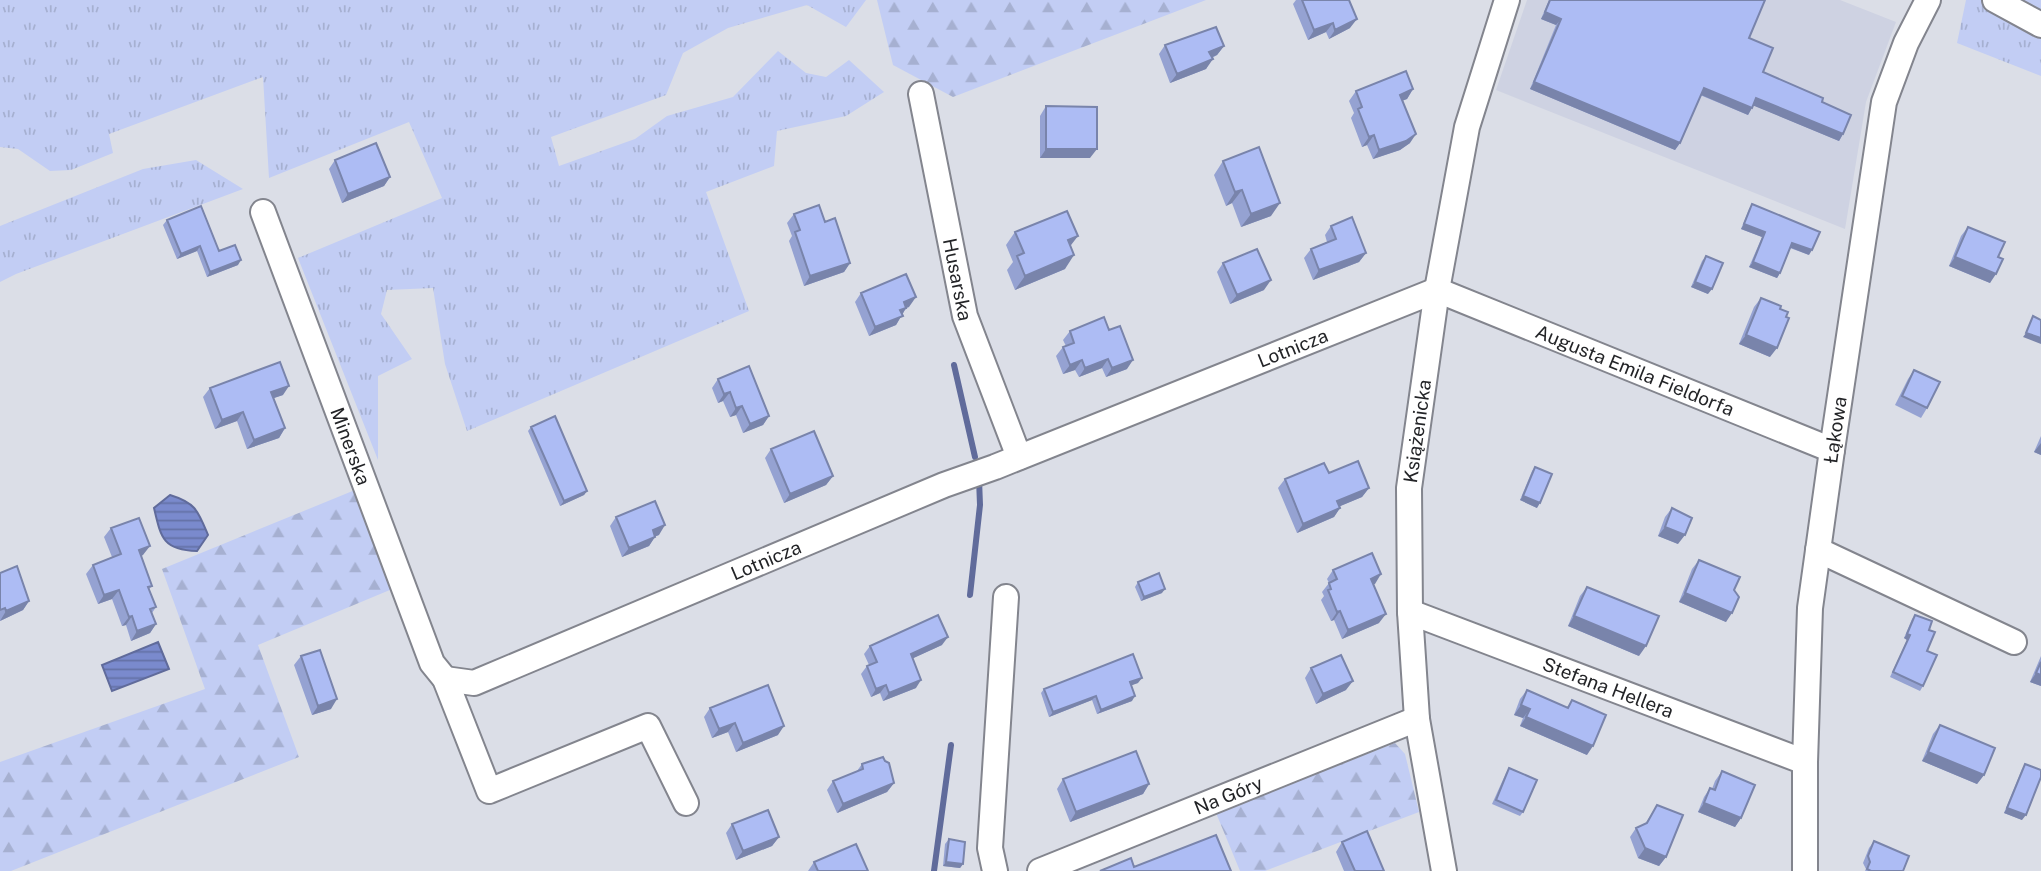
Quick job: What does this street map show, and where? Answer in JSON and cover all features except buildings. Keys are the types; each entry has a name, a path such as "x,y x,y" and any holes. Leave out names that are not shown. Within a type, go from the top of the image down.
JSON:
{"street":[{"name":"Książenicka","path":"1444,871 1418,719 1410,612 1409,488 1437,290 1467,127 1507,0"},
{"name":"Łąkowa","path":"1805,871 1810,608 1832,450 1884,102 1906,43 1928,0"},
{"path":"1995,0 2041,25"},
{"name":"Husarska","path":"921,94 965,316 1019,457"},
{"name":"Minerska","path":"263,212 432,663 445,679"},
{"name":"Augusta Emila Fieldorfa","path":"1437,290 1832,450"},
{"name":"Lotnicza","path":"445,679 474,682 944,485 1437,290"},
{"path":"1818,550 2014,642"},
{"path":"995,871 990,848 1006,597"},
{"name":"Stefana Hellera","path":"1410,612 1805,762"},
{"path":"445,679 489,791 648,726 686,803"},
{"name":"Na Góry","path":"1040,871 1418,719"}],"shaded area":[{"path":"1527,0 1840,0 1896,22 1866,102 1845,229 1496,90"}],"green space":[{"path":"0,0 866,0 846,27 807,5 728,28 683,53 666,95 551,137 559,166 635,139 667,116 733,97 778,51 806,73 826,77 849,60 884,92 846,116 777,131 774,166 706,192 749,311 467,431 445,364 433,288 387,290 381,314 412,359 378,376 378,460 298,258 442,198 409,122 269,178 263,77 109,134 113,153 71,170 50,171 18,149 0,147"},
{"path":"877,0 1206,0 953,97 893,65"},
{"path":"1966,0 2041,0 2041,76 1957,43"},
{"path":"196,160 243,189 0,282 0,226 143,169"},
{"path":"355,490 397,587 258,645 299,757 11,871 0,871 0,762 205,689 162,569"},
{"path":"1395,743 1405,754 1419,812 1265,871 1240,871 1216,813"}],"water":[{"path":"170,495 186,501 202,520 208,535 197,551 170,545 162,535 154,508"},
{"path":"158,642 169,669 112,691 102,665"}],"waterway":[{"path":"954,365 975,457"},
{"path":"970,595 980,505 979,479"},
{"path":"934,871 951,745"}]}
